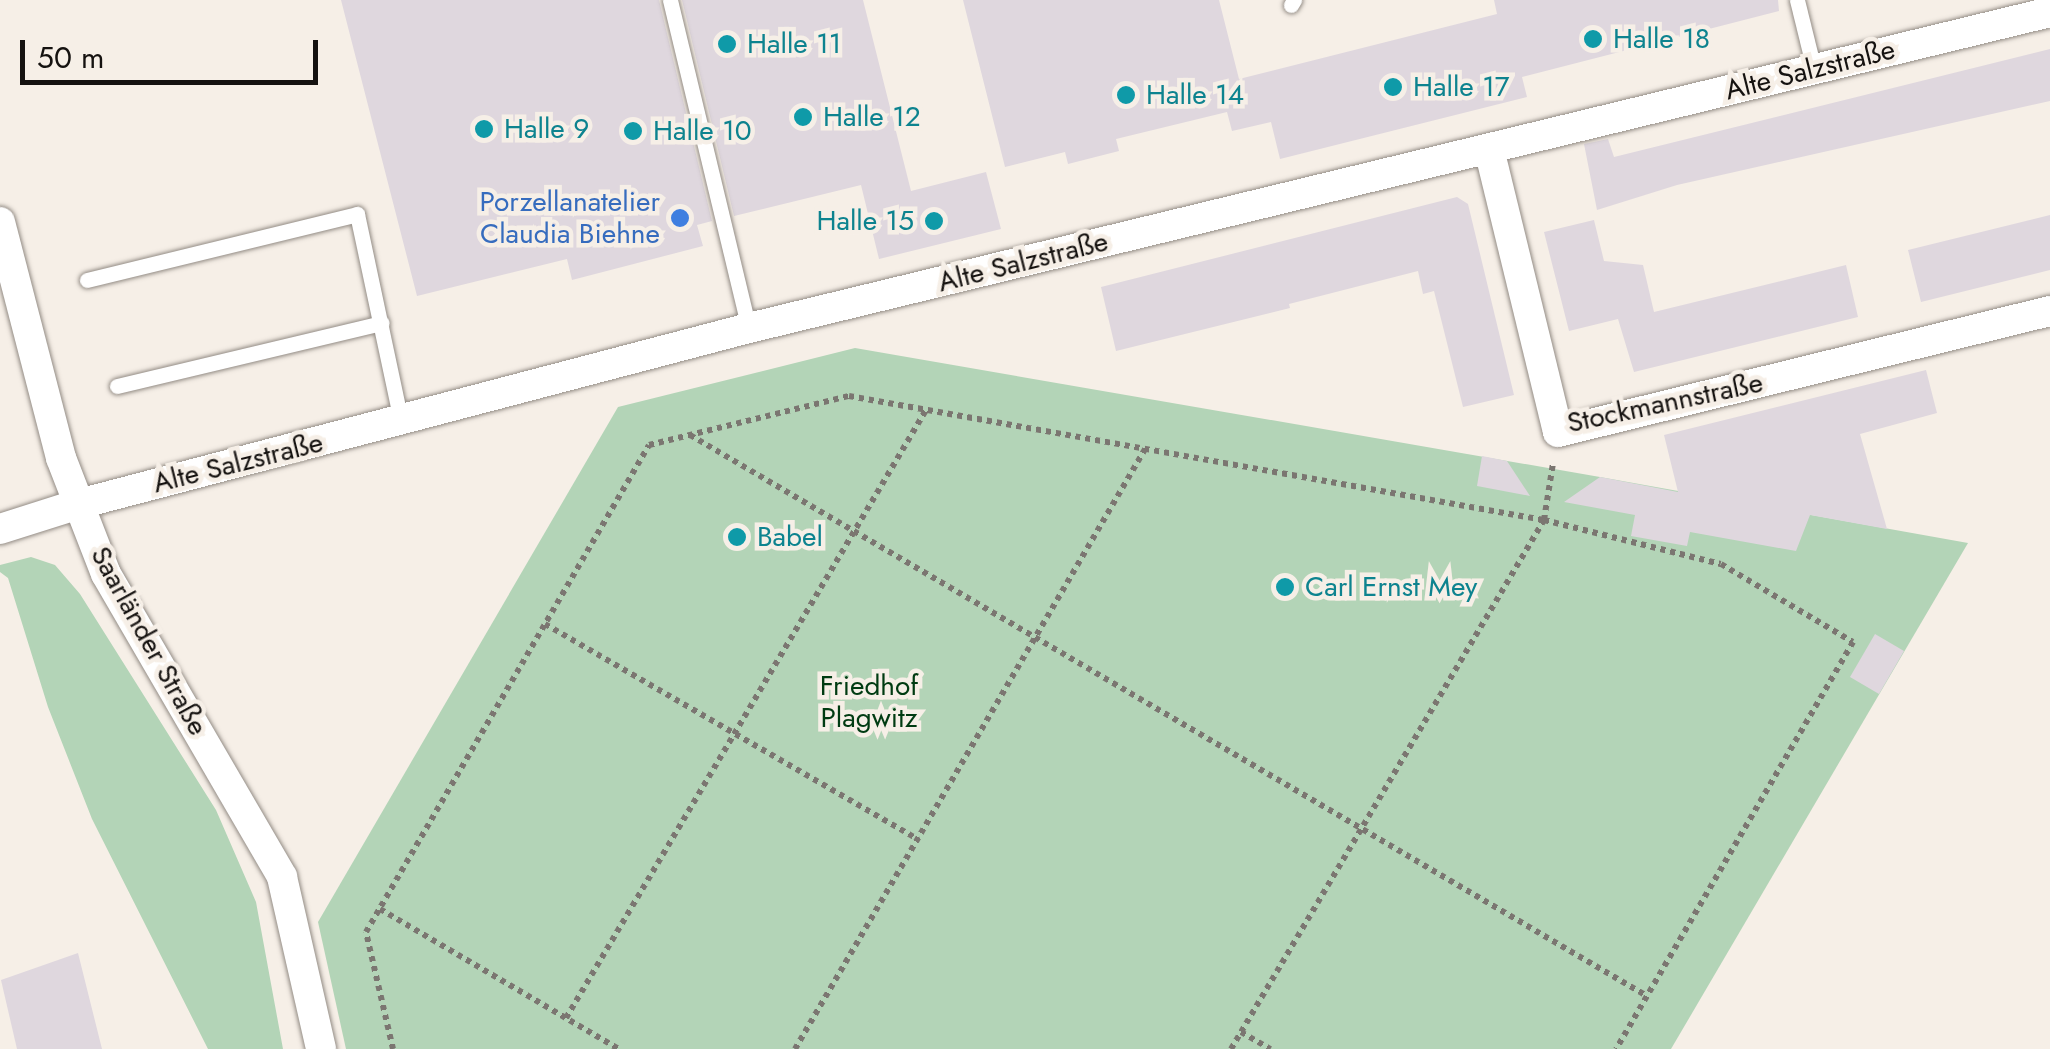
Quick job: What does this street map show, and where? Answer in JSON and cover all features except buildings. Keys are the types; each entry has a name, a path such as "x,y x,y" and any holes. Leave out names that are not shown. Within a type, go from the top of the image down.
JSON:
{"street":[{"name":"Alte Salzstraße","path":"0,529 79,504 749,328 2050,12"},
{"name":"Stockmannstraße","path":"1489,150 1558,432 2050,311"},
{"name":"Saarländer Straße","path":"0,222 61,458 106,574 282,877 321,1049"}],"lane":[{"path":"670,0 749,328"},
{"path":"1797,0 1814,68"},
{"path":"87,280 357,214 401,421"},
{"path":"116,386 382,323"}],"path":[{"path":"393,1049 366,932 650,445 849,396 1544,520 1721,564 1852,642 1616,1049"},
{"path":"566,1018 926,410"},
{"path":"1231,1049 1544,520 1558,432"},
{"path":"690,435 1647,996"},
{"path":"795,1049 1146,449"},
{"path":"546,624 918,839"},
{"path":"380,909 619,1049"},
{"path":"1241,1032 1270,1049"}],"green space":[{"name":"Friedhof Plagwitz","path":"855,348 1968,543 1671,1049 346,1049 318,922 618,407"},
{"path":"31,557 55,565 80,594 216,810 256,902 283,1049 208,1049 92,819 48,707 8,578 0,572 0,565"}],"place":[{"name":"Halle 18","path":"1593,39"},
{"name":"Halle 11","path":"727,44"},
{"name":"Halle 17","path":"1393,87"},
{"name":"Halle 14","path":"1126,95"},
{"name":"Halle 12","path":"803,117"},
{"name":"Halle 9","path":"484,129"},
{"name":"Halle 10","path":"633,131"},
{"name":"Porzellanatelier Claudia Biehne","path":"680,218"},
{"name":"Halle 15","path":"934,221"},
{"name":"Babel","path":"737,537"},
{"name":"Carl Ernst Mey","path":"1285,587"}]}
